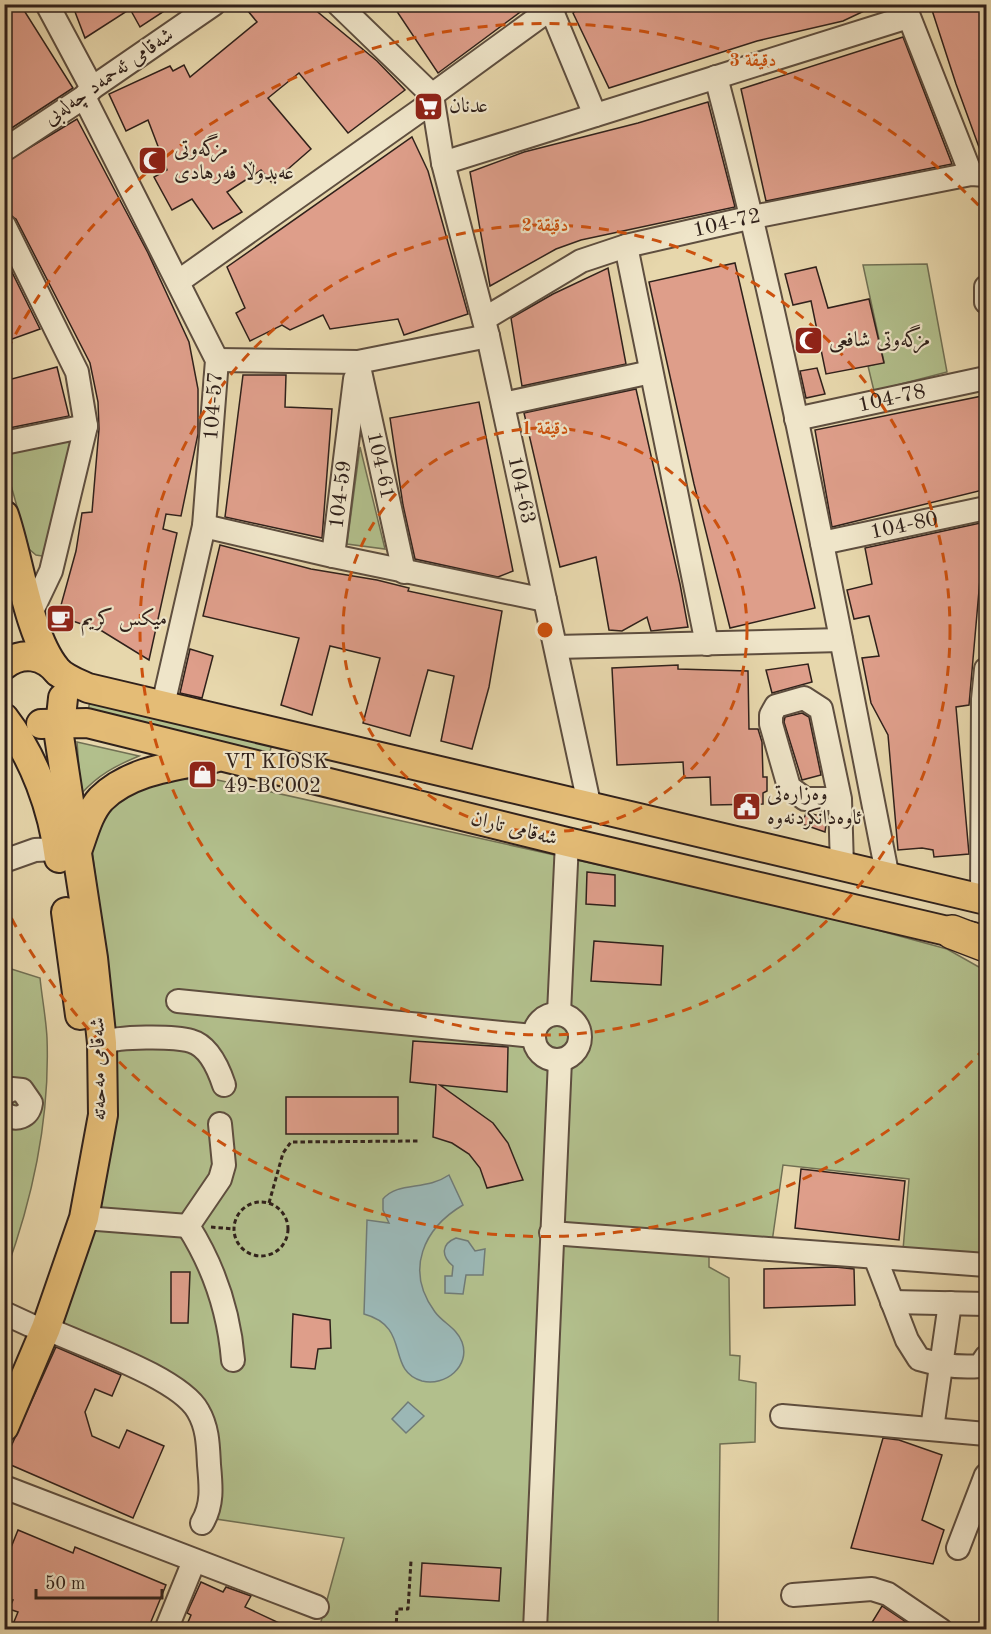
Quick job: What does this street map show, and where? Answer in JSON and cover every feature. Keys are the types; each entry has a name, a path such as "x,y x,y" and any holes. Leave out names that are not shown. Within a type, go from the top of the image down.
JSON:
{"highway":[{"path":"952,932 987,945"}],"main road":[{"path":"4,515 31,613 43,646 57,670"},
{"name":"شەقامی تاران","path":"10,660 44,659 57,670 88,688 984,900"},
{"name":"شەقامی مەحەتە","path":"4,1385 68,1218 84,1128 85,1050 59,736 55,715 63,687 57,670"},
{"name":"شەقامی تاران","path":"6,719 24,727 55,715 567,842 987,940"},
{"name":"شەقامی مەحەتە","path":"4,1427 27,1322 84,1218 103,1115 102,1043 93,958 67,852 21,742 6,719"},
{"path":"67,852 100,800 119,786 149,772 219,757"},
{"path":"711,876 720,838"}],"street":[{"name":"104-57","path":"47,4 217,360 204,526 163,705"},
{"name":"شەقامی ئەحمەد چەلەبی","path":"4,150 214,4"},
{"path":"338,4 432,99"},
{"path":"178,281 432,99 554,7 596,115"},
{"path":"443,163 716,77 906,11 979,175"},
{"path":"716,77 753,217 822,543 888,878"},
{"name":"104-63","path":"432,99 443,163 486,328 590,808"},
{"name":"104-72","path":"217,360 358,362 486,328 581,261 626,246 753,217 979,175"},
{"path":"4,225 77,372 86,426 51,571 31,613"},
{"path":"626,246 707,644"},
{"path":"987,287 987,302"},
{"name":"104-59","path":"333,556 358,362"},
{"name":"104-61","path":"358,362 404,572"},
{"path":"503,404 651,372"},
{"name":"104-78","path":"796,419 987,378"},
{"path":"4,443 86,426"},
{"name":"104-80","path":"822,543 987,508"},
{"path":"204,526 404,572 545,600"},
{"path":"556,647 841,640"},
{"path":"984,900 983,699 987,669"},
{"path":"840,799 842,867"},
{"path":"559,1013 567,842"},
{"path":"4,861 35,850 67,852"},
{"path":"178,1001 533,1036"},
{"path":"559,1013 573,1020 580,1033 573,1053 560,1060 544,1056 538,1051 533,1036 538,1022 551,1014 559,1013"},
{"path":"102,1043 111,1039 143,1038 193,1041 217,1064 224,1085"},
{"path":"535,1629 560,1060"},
{"path":"4,1094 12,1089 22,1090 31,1103 28,1112 21,1118 11,1118 4,1113"},
{"path":"188,1226 220,1179 224,1165 220,1124"},
{"path":"84,1218 188,1226"},
{"path":"188,1226 212,1266 234,1360"},
{"path":"552,1233 987,1265"},
{"path":"874,1257 913,1352 920,1359 941,1365 980,1366 987,1357"},
{"path":"892,1302 987,1304"},
{"path":"932,1429 950,1303"},
{"path":"27,1322 129,1363 189,1399 198,1410 206,1428 211,1490 209,1512 202,1523"},
{"path":"782,1416 987,1434"},
{"path":"958,1548 987,1476"},
{"path":"4,1487 318,1607"},
{"path":"166,1629 194,1561"},
{"path":"793,1595 872,1589 888,1594 941,1629"}],"path":[{"path":"269,1203 283,1153 291,1142 418,1141"},
{"path":"261,1202 269,1203 282,1213 286,1220 286,1238 274,1252 256,1255 240,1246 235,1238 235,1220 245,1207 261,1202"},
{"path":"396,1629 397,1609 408,1609 411,1561"}],"green space":[{"path":"927,264 947,372 874,391 868,366 884,362 863,265"},
{"path":"74,435 48,550 42,556 36,555 29,549 5,464 4,451"},
{"path":"360,447 385,549 347,544"},
{"path":"90,700 272,744 269,755 88,712"},
{"path":"77,742 139,756 107,772 81,794"},
{"path":"213,779 811,912 947,949 986,971 986,1268 903,1250 909,1179 783,1165 772,1242 709,1237 709,1267 729,1278 730,1355 740,1356 739,1380 756,1383 755,1442 720,1444 718,1629 319,1629 344,1538 216,1519 214,1425 57,1326 91,1205 114,1014 91,843 93,831 105,810 137,789 167,780"},
{"path":"5,967 40,978 46,1030 47,1068 46,1098 38,1158 24,1216 5,1274"}],"water":[{"path":"449,1175 463,1205 449,1214 429,1238 420,1266 421,1281 435,1312 460,1337 464,1351 463,1359 454,1373 447,1378 431,1382 422,1381 404,1368 394,1338 388,1328 379,1320 364,1314 367,1220 389,1223 383,1210 383,1199 389,1193 431,1183"},
{"path":"456,1238 468,1241 475,1251 485,1249 483,1275 466,1275 463,1294 445,1293 445,1276 452,1276 453,1266 446,1258 444,1250"},
{"path":"408,1402 424,1416 406,1433 392,1419"}],"building":[{"path":"4,4 20,4 73,88 4,133"},
{"path":"72,4 175,4 140,27 130,9 85,38"},
{"path":"257,4 308,4 377,61 405,90 348,133 299,73 268,98 311,149 272,183 261,170 227,192 242,212 213,229 192,199 172,210 154,177 167,170 148,120 126,131 109,94 170,66 173,71 184,65 190,77 257,22 248,11"},
{"path":"392,4 531,4 438,73"},
{"path":"585,4 879,4 843,21 757,41 609,88 573,13"},
{"path":"930,4 987,4 987,162 984,161 956,84"},
{"path":"903,37 952,164 766,201 741,89"},
{"path":"708,102 735,207 581,240 556,249 490,286 470,172 524,152 638,123"},
{"path":"77,119 148,253 189,342 198,389 198,434 181,516 166,514 163,529 177,533 149,660 102,631 58,616 76,551 82,513 92,512 99,429 98,402 90,363 16,219 4,212 4,163"},
{"path":"412,137 428,171 468,314 404,335 398,319 330,329 323,315 290,330 282,325 250,341 236,313 245,308 227,267"},
{"path":"4,256 40,329 4,342"},
{"path":"735,263 815,608 730,628 694,484 649,282"},
{"path":"816,267 828,308 869,299 884,363 826,374 811,301 793,305 785,274"},
{"path":"608,268 626,364 522,386 511,318 553,294"},
{"path":"57,367 69,416 4,429 4,381"},
{"path":"817,368 825,394 806,398 800,371"},
{"path":"243,375 286,375 285,407 332,409 322,538 225,517"},
{"path":"636,389 688,627 651,631 647,617 622,631 609,630 596,557 560,567 524,413"},
{"path":"987,395 987,489 832,527 815,430"},
{"path":"479,402 513,571 498,577 415,559 403,505 390,418"},
{"path":"985,522 969,705 956,707 969,854 934,857 933,850 922,848 898,850 888,735 871,703 862,658 879,656 869,616 854,619 847,590 872,584 865,548"},
{"path":"220,545 311,569 377,580 409,588 408,591 502,611 489,687 472,749 441,741 454,676 428,670 410,736 363,723 380,658 330,646 312,715 281,705 299,638 203,616"},
{"path":"190,649 213,656 202,698 180,693"},
{"path":"808,664 812,682 772,693 766,670"},
{"path":"678,665 678,669 748,671 749,729 758,729 762,742 763,777 767,777 767,791 763,793 763,804 711,805 710,777 684,778 683,762 617,765 612,668"},
{"path":"802,713 809,717 821,775 802,780 784,722 785,717"},
{"path":"806,813 827,817 825,832 802,824"},
{"path":"587,872 615,875 615,906 586,904"},
{"path":"594,941 663,946 661,985 591,981"},
{"path":"413,1041 508,1047 507,1092 440,1085 493,1123 508,1143 523,1180 487,1188 480,1168 469,1154 452,1143 433,1137 436,1085 410,1082"},
{"path":"286,1097 398,1097 398,1134 286,1134"},
{"path":"801,1169 905,1181 899,1240 795,1228"},
{"path":"835,1267 854,1269 855,1305 764,1308 764,1269"},
{"path":"171,1272 190,1272 188,1323 171,1323"},
{"path":"293,1314 330,1320 331,1348 318,1349 315,1369 291,1367"},
{"path":"56,1347 121,1375 112,1396 95,1389 85,1412 92,1436 119,1448 127,1430 164,1446 133,1518 4,1462"},
{"path":"883,1438 899,1440 942,1455 922,1520 944,1530 933,1564 851,1548"},
{"path":"18,1530 73,1553 75,1547 166,1585 148,1629 11,1629 18,1612 9,1609 13,1600 4,1597 4,1565"},
{"path":"422,1563 501,1568 499,1601 420,1596"},
{"path":"201,1582 223,1592 226,1587 251,1596 245,1607 292,1629 185,1629 191,1615 187,1613"},
{"path":"882,1606 903,1620 914,1629 868,1629"}],"place":[{"name":"عدنان","path":"428,106"},
{"name":"مزگەوتی عەبدوڵا فەرهادی","path":"153,161"},
{"name":"مزگەوتی شافعی","path":"808,340"},
{"name":"ميكس كريم","path":"60,619"},
{"name":"VT KIOSK 49-BC002","path":"203,774"},
{"name":"وەزارەتی ئاوەدانکردنەوە","path":"746,806"}]}
